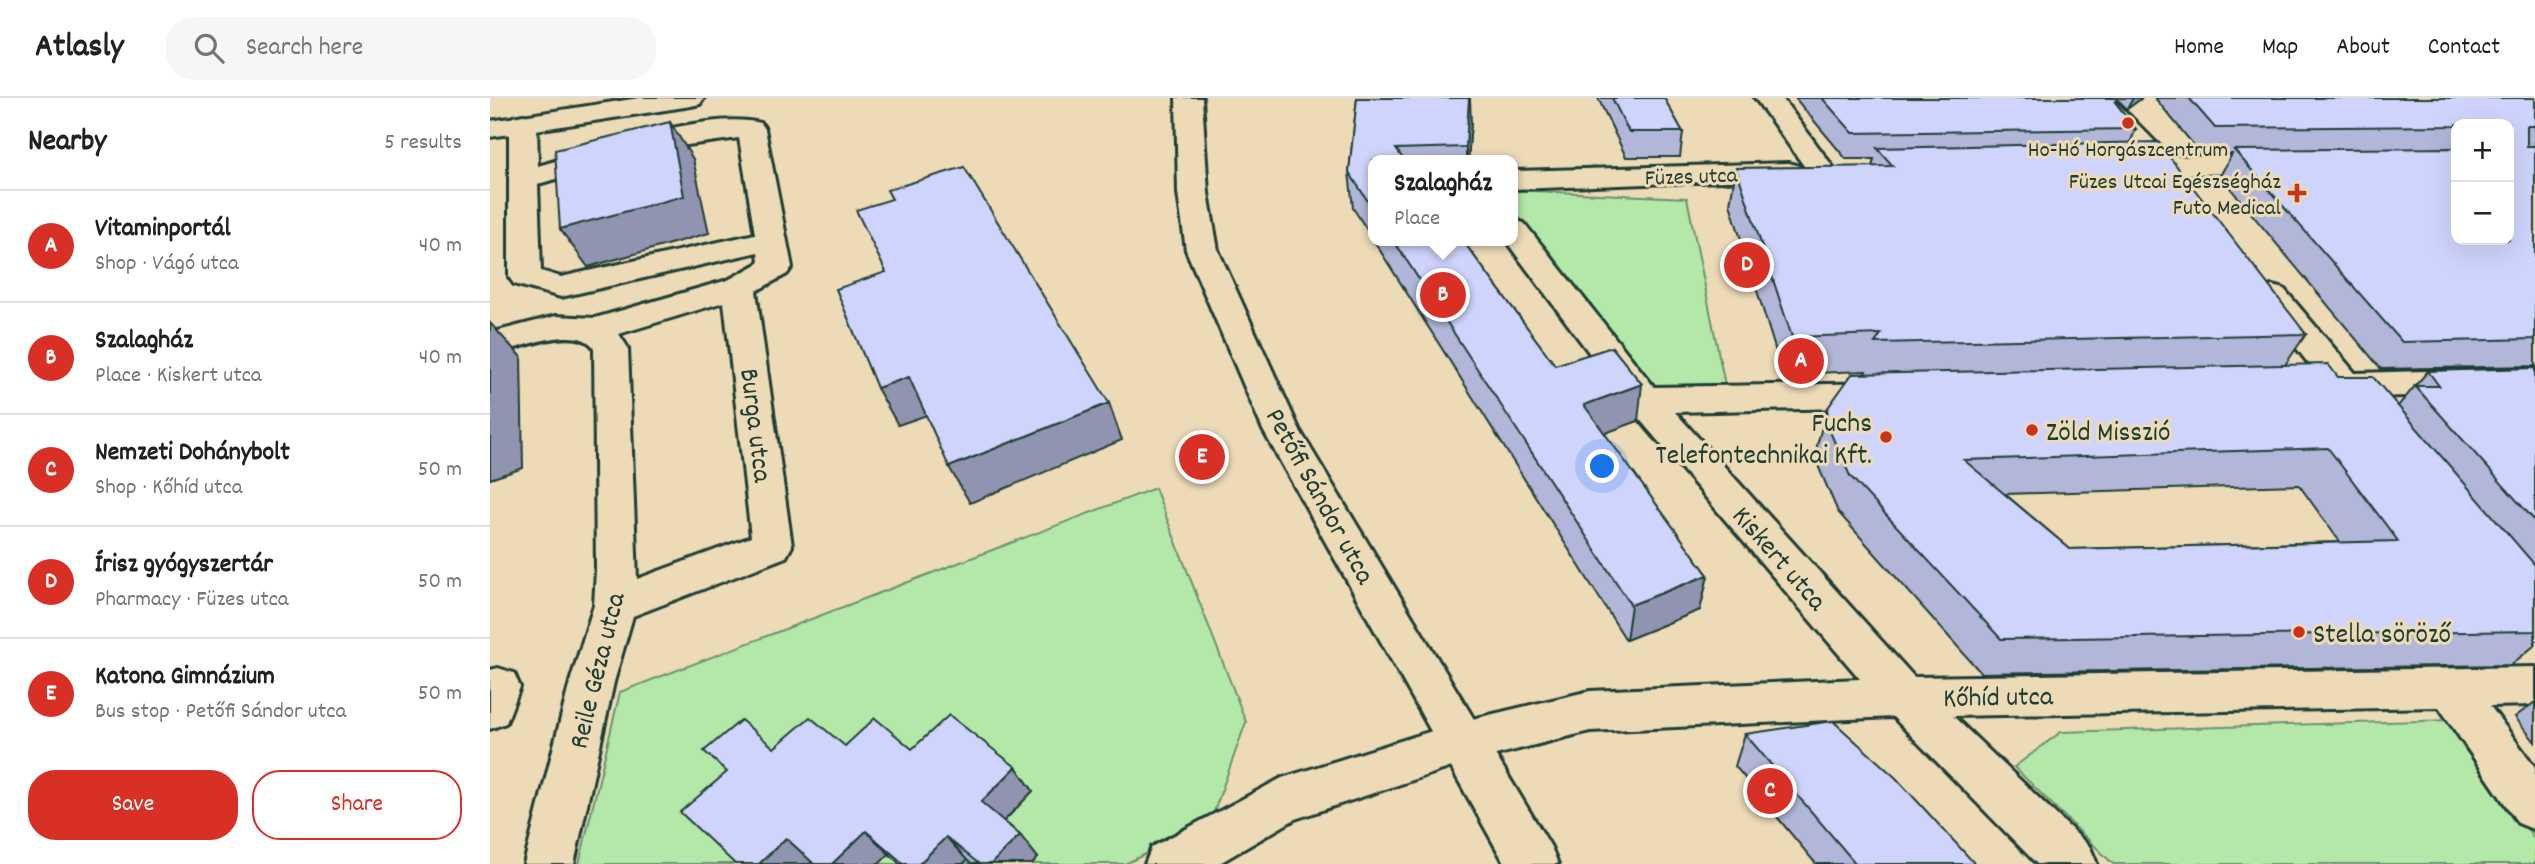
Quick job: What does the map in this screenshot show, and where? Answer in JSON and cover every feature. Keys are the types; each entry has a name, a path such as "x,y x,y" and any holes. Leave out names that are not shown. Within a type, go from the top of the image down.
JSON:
{"street":[{"path":"490,129 691,98"},
{"name":"Petőfi Sándor utca","path":"1189,98 1193,193 1202,250 1281,430 1533,864"},
{"name":"Füzes utca","path":"1518,180 1836,171 1768,98"},
{"path":"2097,98 2164,166 2190,197"},
{"path":"523,124 525,276 561,287 771,240"},
{"path":"490,345 549,328 582,326 602,339 739,287 776,267 751,129 728,129 675,137 524,179"},
{"path":"2095,167 2303,164"},
{"name":"Kiskert utca","path":"1518,236 1644,400 1903,697 2072,864"},
{"path":"2250,271 2380,427"},
{"name":"Burga utca","path":"615,605 772,546 739,287"},
{"name":"Reile Géza utca","path":"549,864 592,682 615,605 617,570 602,339"},
{"path":"2290,387 2535,380"},
{"path":"1644,400 1916,394"},
{"path":"2449,685 2535,807"},
{"name":"Kőhíd utca","path":"1170,864 1282,801 1464,742 1590,711 1903,697 2535,685"},
{"path":"490,691 498,687 490,709"}],"green space":[{"path":"1518,190 1687,198 1725,385 1656,386 1518,216"},
{"path":"1155,488 1246,722 1210,823 1125,864 579,864 620,692"},
{"path":"2454,720 2535,840 2535,864 2113,864 2014,767 2061,732"}],"building":[{"path":"1357,98 1469,98 1466,147 1396,149 1400,155 1368,155 1368,201 1349,172"},
{"path":"1612,98 1664,98 1683,132 1629,132"},
{"path":"1822,98 2116,98 2118,100 2115,102 2136,129 1853,133"},
{"path":"2189,98 2535,98 2535,126 2527,126 2527,146 2535,146 2535,339 2402,342 2234,150 2451,148 2451,245 2514,245 2514,119 2451,119 2451,126 2215,128"},
{"path":"670,122 684,196 560,229 555,150"},
{"path":"2158,142 2306,334 1875,343 1881,334 1792,337 1736,168 1893,166 1877,148"},
{"path":"964,167 1109,403 949,467 909,377 877,388 836,289 886,272 856,210 892,199 887,190"},
{"path":"1397,246 1467,246 1555,365 1612,347 1642,384 1584,405 1708,575 1631,605"},
{"path":"2328,364 2338,377 2373,377 2535,565 2535,631 2001,639 1850,476 1830,432 1827,409 1852,374","holes":["2328,448 2398,541 2070,549 1964,460"]},
{"path":"2535,368 2535,521 2415,386 2439,386 2428,371"},
{"path":"949,715 1016,767 981,802 1020,835 991,864 979,864 946,837 919,864 904,864 866,831 832,864 814,864 786,838 759,864 735,864 680,812 727,772 704,751 741,720 774,748 810,717 845,746 875,718 912,749"},
{"path":"1833,721 1896,778 1975,864 1856,864 1745,734"}],"place":[{"name":"Ho-Hó Horgászcentrum","path":"2128,123"},
{"name":"Füzes Utcai Egészségház Futo Medical","path":"2297,193"},
{"name":"Írisz gyógyszertár","path":"1747,265"},
{"name":"Szalagház","path":"1443,295"},
{"name":"Vitaminportál","path":"1801,361"},
{"name":"Zöld Misszió","path":"2032,430"},
{"name":"Fuchs Telefontechnikai Kft.","path":"1886,437"},
{"name":"Katona Gimnázium","path":"1202,457"},
{"name":"Stella söröző","path":"2299,632"},
{"name":"Nemzeti Dohánybolt","path":"1770,791"}]}
